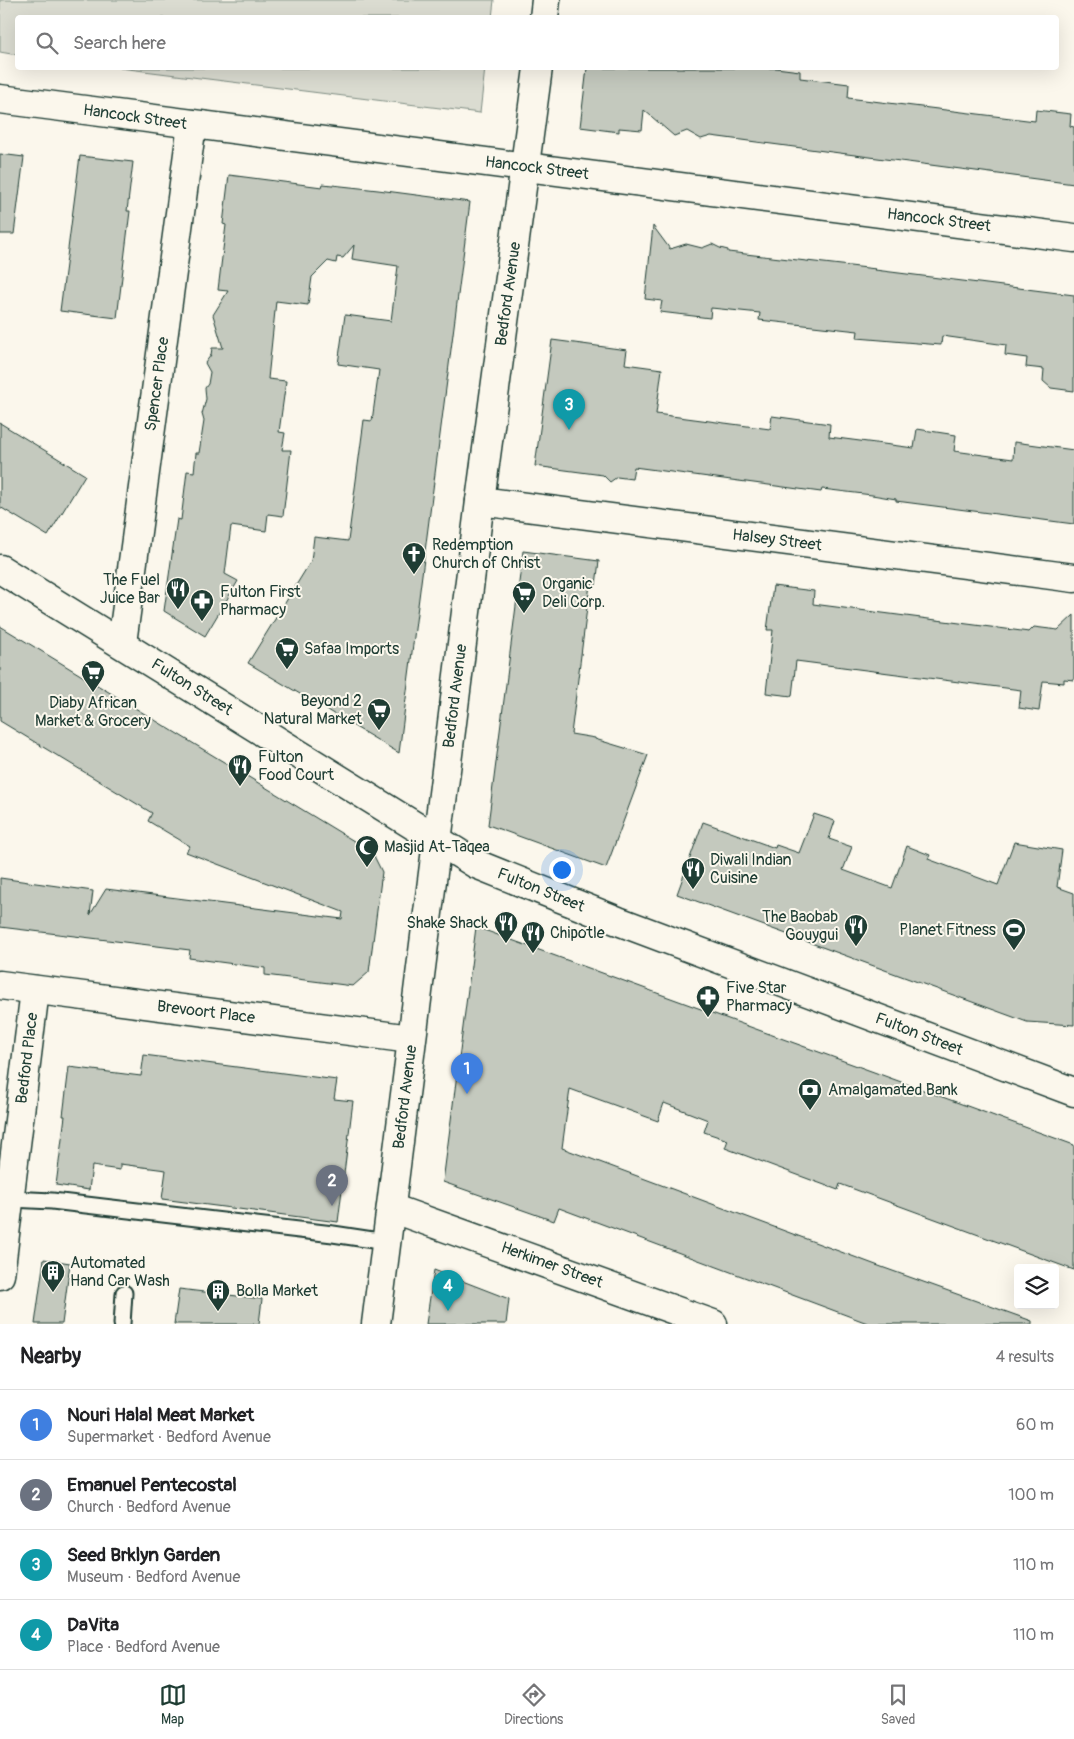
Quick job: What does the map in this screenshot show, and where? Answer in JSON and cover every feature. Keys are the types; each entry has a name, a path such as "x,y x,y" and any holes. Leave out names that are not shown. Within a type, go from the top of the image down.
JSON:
{"street":[{"path":"544,15 546,0"},
{"name":"Bedford Avenue","path":"376,1324 480,501 538,70"},
{"name":"Hancock Street","path":"0,99 1074,238"},
{"name":"Spencer Place","path":"122,643 192,124"},
{"name":"Halsey Street","path":"480,501 1074,578"},
{"name":"Fulton Street","path":"0,569 476,864 610,918 1074,1092"},
{"name":"Brevoort Place","path":"0,985 412,1039"},
{"name":"Bedford Place","path":"0,1275 11,1199 35,990"},
{"name":"Herkimer Street","path":"391,1208 713,1324"}],"lane":[{"path":"11,1199 62,1203 386,1242"},
{"path":"122,1324 124,1293"}],"shaded area":[{"path":"0,0 494,0 492,15 15,15 15,55 0,52"},
{"path":"136,70 485,70 480,113"}],"building":[{"path":"587,70 792,70 800,71 800,78 849,84 848,98 1035,121 1036,110 1071,114 1070,126 1074,127 1074,184 711,136 701,139 687,131 674,136 644,110 642,130 619,128 619,132 580,127"},
{"path":"0,154 24,157 14,234 0,234"},
{"path":"80,156 133,162 127,211 130,211 117,318 60,311"},
{"path":"229,175 322,187 323,184 378,190 470,202 399,753 248,663 311,561 314,537 348,541 364,420 372,421 379,370 338,364 345,315 391,321 398,266 352,259 354,245 343,258 337,257 336,263 328,261 312,277 308,305 276,301 268,379 286,381 279,432 285,433 282,450 291,450 283,516 268,514 266,531 231,526 225,574 238,581 205,636 164,611 177,519 181,520 187,471 194,472 196,453 199,453 204,421 202,414 206,399 205,388 208,384 210,372 205,363 211,355 212,348 223,348 213,315 228,291 218,290 226,225 223,224"},
{"path":"653,226 670,249 686,244 702,248 712,244 728,250 728,252 1074,295 1074,391 1051,388 1043,381 1044,369 1026,367 1027,358 1005,355 1006,345 942,336 941,345 857,338 858,331 759,320 760,313 711,308 710,318 660,312 662,301 645,299"},
{"path":"552,340 627,350 625,364 662,369 656,414 770,429 772,416 830,424 829,437 914,448 917,429 956,435 954,451 1013,459 1014,442 1074,450 1074,524 896,501 896,499 872,495 822,489 821,492 634,467 632,479 617,477 610,482 603,475 535,466"},
{"path":"0,423 85,475 48,536 0,507"},
{"path":"523,551 599,561 596,585 590,584 571,734 595,738 648,755 606,868 488,825"},
{"path":"773,586 814,591 813,604 1029,632 1034,627 1058,630 1074,615 1074,680 1064,679 1064,683 1043,681 1039,711 1019,708 1021,690 796,661 792,696 766,693 773,630 767,630"},
{"path":"0,626 372,852 382,872 369,972 353,986 265,975 265,968 189,958 190,950 0,927 0,878 93,891 90,915 106,889 342,919 343,912 186,852 190,846 148,821 152,813 0,721"},
{"path":"814,814 835,821 829,839 852,847 843,870 892,888 907,846 930,855 928,859 998,885 1014,842 1062,850 1057,887 1074,893 1074,1025 1027,1022 677,894 703,822 775,848 776,845 799,853"},
{"path":"476,927 1074,1145 1074,1270 840,1184 838,1190 725,1148 728,1140 704,1132 708,1120 664,1103 658,1121 570,1089 562,1148 1032,1321 1032,1324 870,1324 559,1208 554,1221 443,1182"},
{"path":"144,1055 337,1080 334,1099 353,1101 338,1222 162,1199 166,1170 120,1164 120,1170 92,1166 89,1190 56,1185 69,1067 141,1076"},
{"name":"Automated Hand Car Wash","path":"44,1259 70,1263 62,1324 35,1324"},
{"path":"434,1270 509,1299 506,1324 426,1324"},
{"name":"Bolla Market","path":"179,1289 262,1299 259,1324 174,1324"}],"place":[{"name":"Seed Brklyn Garden","path":"569,430"},
{"name":"Redemption Church of Christ","path":"414,575"},
{"name":"The Fuel Juice Bar","path":"178,610"},
{"name":"Organic Deli Corp.","path":"524,614"},
{"name":"Fulton First Pharmacy","path":"202,622"},
{"name":"Safaa Imports","path":"287,670"},
{"name":"Diaby African Market & Grocery","path":"93,693"},
{"name":"Beyond 2 Natural Market","path":"379,731"},
{"name":"Fulton Food Court","path":"240,787"},
{"name":"Masjid At-Taqea","path":"367,868"},
{"name":"Diwali Indian Cuisine","path":"693,890"},
{"name":"Shake Shack","path":"506,944"},
{"name":"The Baobab Gouygui","path":"856,947"},
{"name":"Planet Fitness","path":"1014,951"},
{"name":"Chipotle","path":"533,954"},
{"name":"Five Star Pharmacy","path":"708,1018"},
{"name":"Nouri Halal Meat Market","path":"467,1094"},
{"name":"Amalgamated Bank","path":"810,1111"},
{"name":"Emanuel Pentecostal","path":"332,1206"},
{"name":"Automated Hand Car Wash","path":"53,1293"},
{"name":"DaVita","path":"448,1311"},
{"name":"Bolla Market","path":"218,1312"}]}
